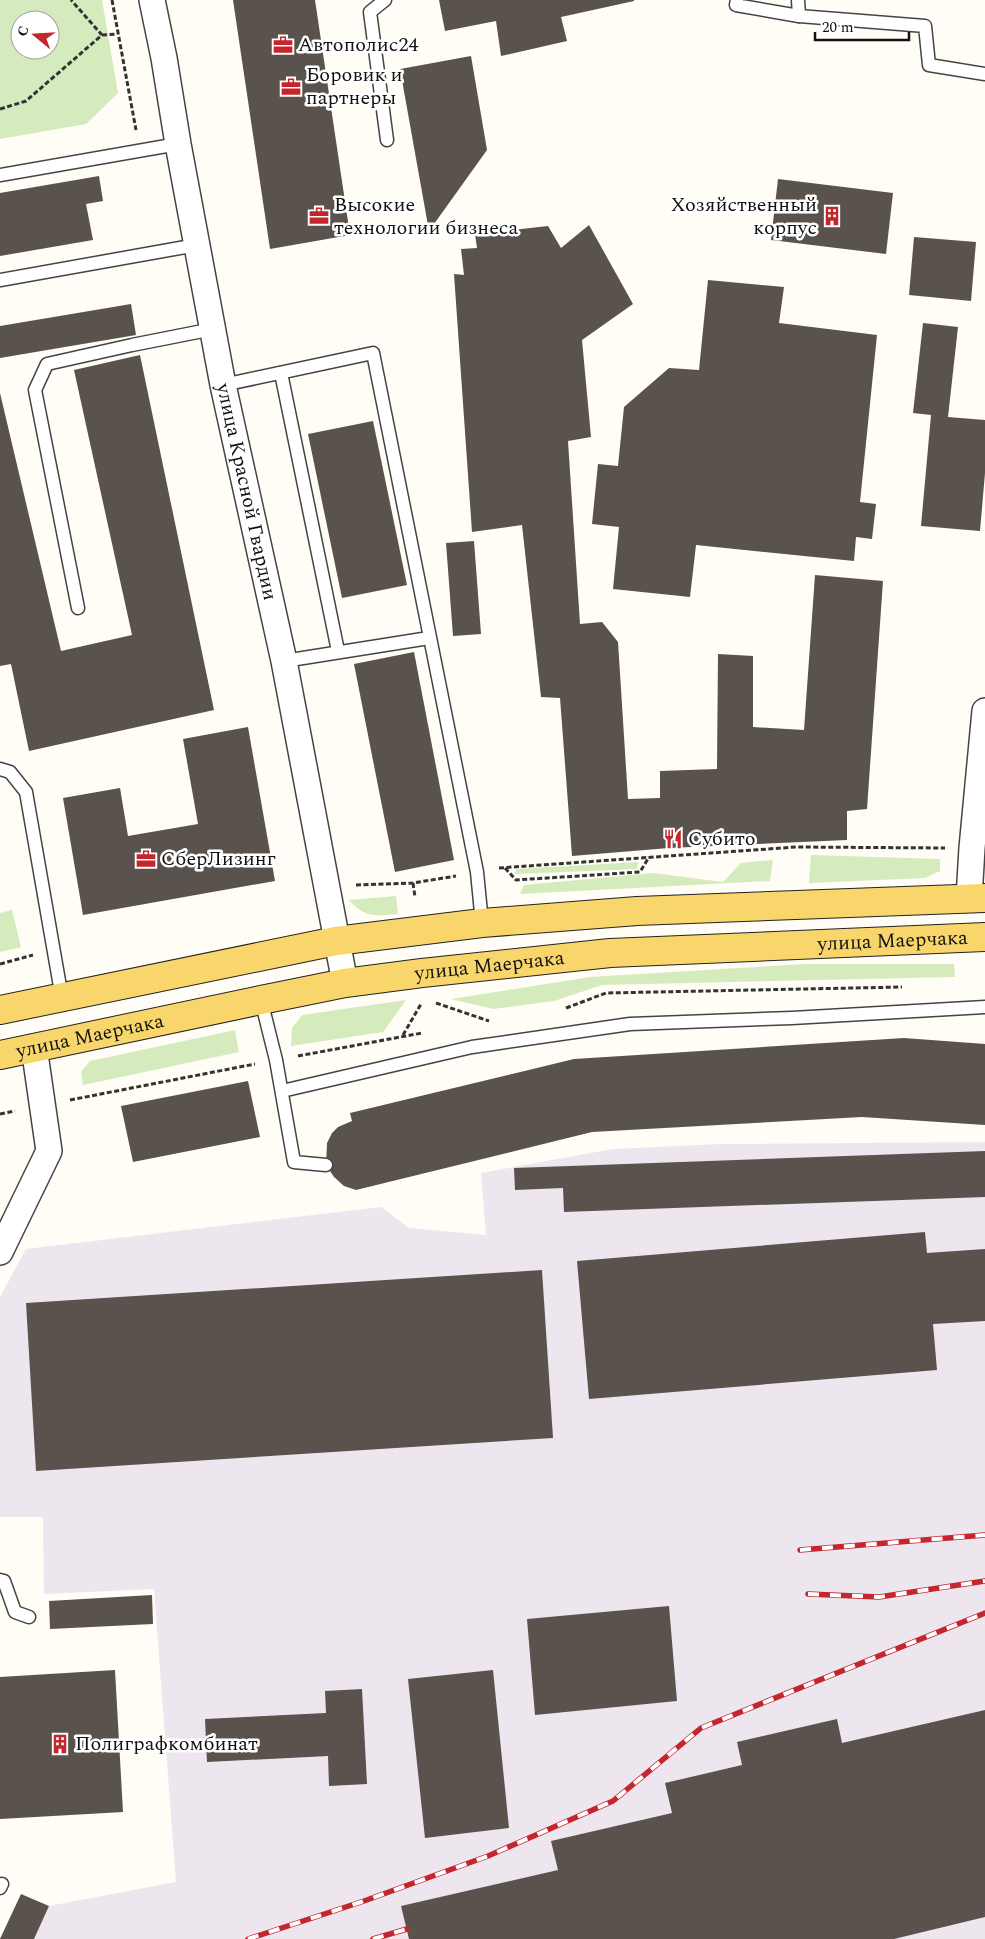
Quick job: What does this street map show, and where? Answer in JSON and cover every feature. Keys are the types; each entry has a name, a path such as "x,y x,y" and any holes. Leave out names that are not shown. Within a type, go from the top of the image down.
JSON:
{"main road":[{"name":"улица Маерчака","path":"0,1010 336,941 482,923 637,911 977,898"},
{"name":"улица Маерчака","path":"0,1055 345,983 422,973 610,953 985,936"}],"street":[{"name":"улица Красной Гвардии","path":"152,0 223,385 284,661 345,983"},
{"path":"977,898 972,848 985,711"},
{"path":"0,1252 49,1151 34,1047"}],"lane":[{"path":"385,0 370,12 387,140"},
{"path":"737,0 736,5 798,16 925,26 930,66 985,74"},
{"path":"798,0 798,16"},
{"path":"0,175 178,144"},
{"path":"0,280 197,245"},
{"path":"78,608 35,390 47,364 132,344 213,329"},
{"path":"223,385 372,353 477,872 482,923"},
{"path":"281,373 338,651"},
{"path":"284,661 429,638"},
{"path":"0,769 10,772 26,792 62,998"},
{"path":"261,1000 276,1060 294,1162 326,1165"},
{"path":"282,1091 472,1047 630,1024 792,1018 985,1007"},
{"path":"0,1580 4,1581 15,1612 29,1617"}],"path":[{"path":"71,0 102,36"},
{"path":"112,0 140,150"},
{"path":"0,109 26,101 102,36 117,34"},
{"path":"355,885 413,883 505,868 796,847 972,848"},
{"path":"505,868 516,880 640,872 649,857"},
{"path":"413,883 415,897"},
{"path":"0,964 54,950"},
{"path":"565,1009 606,993 905,987"},
{"path":"0,1114 403,1036 424,999"},
{"path":"433,1002 496,1024"}],"shaded area":[{"path":"985,1142 985,1939 34,1939 49,1906 176,1882 154,1589 44,1594 43,1517 0,1517 0,1297 26,1249 381,1207 409,1228 486,1235 481,1173 613,1149 721,1144"}],"green space":[{"path":"0,0 102,0 118,93 86,124 0,139"},
{"path":"811,855 940,859 940,871 925,878 809,883"},
{"path":"773,860 770,881 520,894 524,885 654,873 723,882 741,863"},
{"path":"638,862 637,869 514,874 517,869"},
{"path":"396,896 398,914 390,915 365,913 349,900"},
{"path":"12,910 21,947 0,952 0,913"},
{"path":"805,964 954,964 955,977 602,985 554,1001 493,1009 451,999 590,977"},
{"path":"406,1000 383,1032 291,1046 292,1028 302,1015"},
{"path":"235,1030 239,1052 83,1085 81,1072 90,1061"}],"building":[{"path":"233,0 315,0 350,235 270,249"},
{"path":"439,0 634,1 561,17 567,41 501,56 496,21 445,31"},
{"path":"471,56 487,150 429,231 400,69"},
{"path":"99,176 103,201 86,204 93,240 0,256 0,193"},
{"name":"Хозяйственный корпус","path":"778,179 893,193 886,254 771,240"},
{"path":"589,225 633,304 582,340 591,437 568,441 580,624 602,622 618,642 628,799 660,798 660,771 717,769 718,654 753,656 753,727 804,730 815,575 883,581 867,809 847,811 847,840 669,848 572,856 560,698 541,697 522,525 472,532 454,274 464,275 461,249 477,248 475,234 548,226 561,248"},
{"path":"914,237 976,242 971,301 909,295"},
{"path":"708,280 784,287 779,323 877,335 860,502 876,504 872,539 856,537 854,561 696,545 690,597 613,589 619,527 592,524 598,464 618,466 624,407 669,368 699,370"},
{"path":"131,304 136,335 0,358 0,326"},
{"path":"923,323 958,327 948,417 985,420 985,473 980,531 921,526 931,415 913,413"},
{"path":"140,355 214,710 29,751 11,664 0,666 0,393 61,651 132,635 74,370"},
{"path":"373,421 407,585 342,598 308,434"},
{"path":"474,541 481,634 453,636 446,543"},
{"path":"414,652 454,860 395,872 354,664"},
{"path":"248,727 275,881 83,915 63,798 120,788 128,836 198,824 183,739"},
{"path":"904,1038 985,1044 985,1125 862,1117 592,1132 356,1190 344,1186 334,1177 326,1165 327,1143 332,1133 338,1127 352,1121 350,1113 574,1059"},
{"path":"248,1081 260,1137 133,1162 121,1106"},
{"path":"985,1151 985,1197 564,1212 563,1188 515,1190 514,1168"},
{"path":"925,1232 927,1253 985,1249 985,1321 933,1324 937,1370 589,1399 577,1261"},
{"path":"542,1270 553,1438 36,1471 26,1303"},
{"path":"152,1595 153,1624 50,1629 49,1601"},
{"path":"669,1606 677,1701 535,1715 527,1619"},
{"name":"Полиграфкомбинат","path":"115,1670 123,1812 0,1819 0,1677"},
{"path":"493,1670 509,1828 425,1838 408,1679"},
{"path":"362,1689 367,1784 329,1786 328,1756 207,1762 205,1719 326,1713 325,1691"},
{"path":"985,1710 985,1917 894,1939 409,1939 401,1906 558,1870 551,1841 672,1813 665,1783 742,1765 737,1742 837,1719 842,1743"},
{"path":"21,1894 49,1906 34,1939 0,1939"}],"railway":[{"path":"800,1550 985,1535"},
{"path":"808,1594 879,1597 985,1581"},
{"path":"248,1939 364,1901 488,1856 613,1801 701,1728 985,1613"},
{"path":"373,1939 407,1929"}],"place":[{"name":"Автополис24","path":"283,45"},
{"name":"Боровик и партнеры","path":"291,87"},
{"name":"Высокие технологии бизнеса","path":"319,216"},
{"name":"Хозяйственный корпус","path":"832,216"},
{"name":"Субито","path":"673,839"},
{"name":"СберЛизинг","path":"146,859"},
{"name":"Полиграфкомбинат","path":"60,1744"}]}
